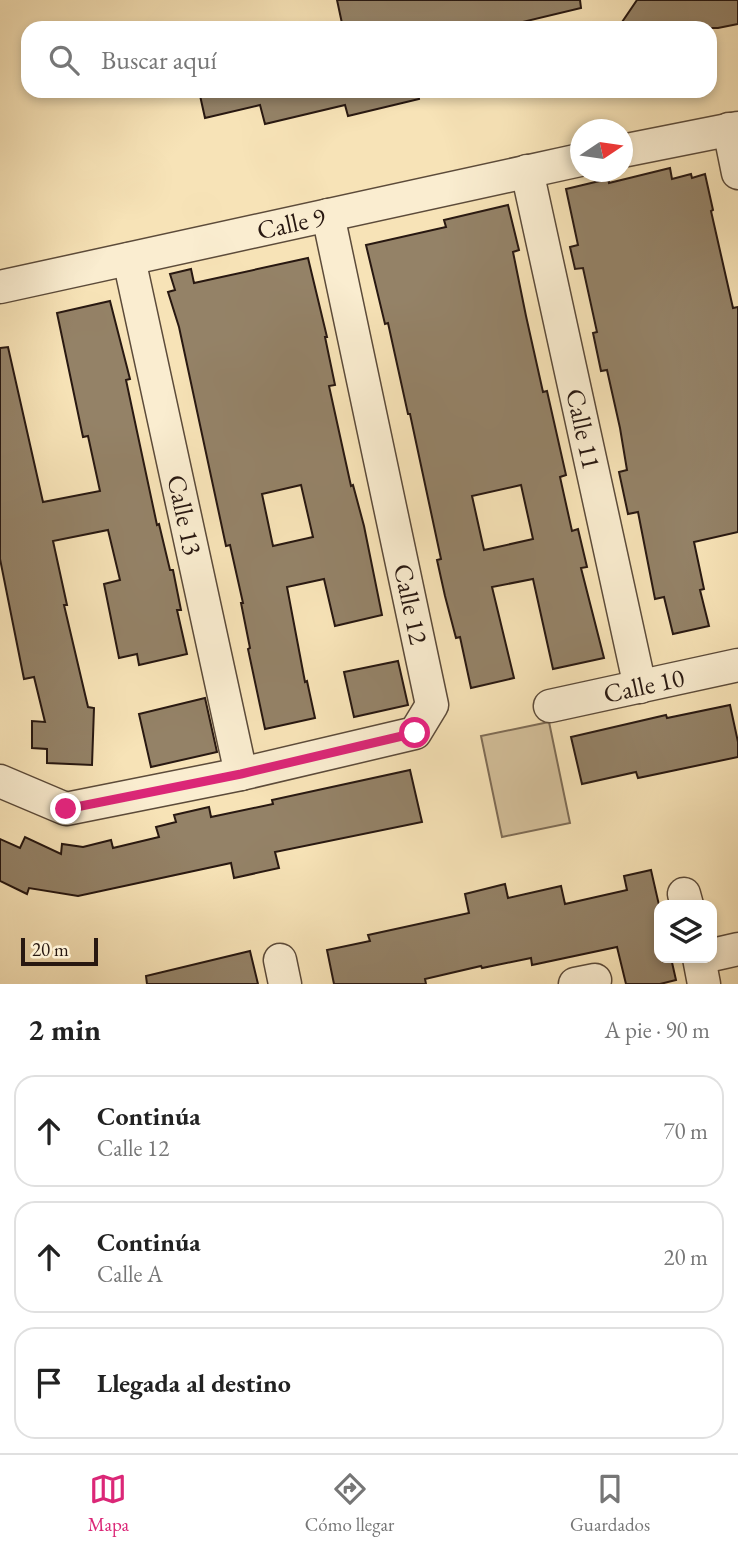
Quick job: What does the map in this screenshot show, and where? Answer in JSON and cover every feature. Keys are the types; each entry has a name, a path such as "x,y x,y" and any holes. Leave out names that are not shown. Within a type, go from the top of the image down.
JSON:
{"street":[{"path":"633,149 733,129 738,173"},
{"name":"Calle 9","path":"0,287 570,162"},
{"name":"Calle 11","path":"527,171 640,687"},
{"name":"Calle 12","path":"0,781 66,809 241,774 415,733 432,705 328,215"},
{"name":"Calle 13","path":"129,259 241,774"},
{"name":"Calle 10","path":"550,706 738,665"},
{"path":"717,954 738,949"},
{"path":"701,963 704,984"}],"shaded area":[{"path":"549,722 570,823 502,837 481,736"}],"building":[{"path":"337,0 580,0 581,8 527,21 342,21"},
{"path":"637,0 738,0 738,24 718,28 717,21 623,21"},
{"path":"201,98 419,99 348,116 345,105 265,124 260,105 205,118"},
{"path":"670,168 672,179 705,174 733,308 738,307 738,532 694,542 704,589 700,590 709,626 673,634 664,597 655,599 638,512 628,514 619,472 627,470 620,428 607,370 601,371 593,333 597,332 583,268 575,269 570,247 578,245 566,189 595,182 633,182 633,177"},
{"path":"508,205 519,250 513,252 526,316 566,475 560,477 572,531 578,529 587,567 581,568 604,658 553,669 533,579 492,587 514,678 471,688 460,637 456,638 445,596 437,560 441,559 410,414 366,245 446,227 444,220","holes":["521,485 533,539 484,550 472,496"]},
{"path":"308,258 327,337 335,385 329,386 351,486 353,485 364,526 382,615 335,626 324,579 287,587 305,682 307,681 315,718 265,729 248,649 243,603 230,545 226,546 179,327 168,292 175,290 170,274 191,269 194,283","holes":["301,485 313,537 273,546 262,494"]},
{"path":"110,301 130,379 126,380 157,525 159,524 170,570 173,570 181,610 177,610 187,654 139,665 137,654 119,658 104,584 120,580 108,530 53,541 67,605 64,605 88,707 94,708 92,765 47,763 47,749 32,748 32,721 45,722 34,677 24,679 0,559 0,348 8,347 43,502 100,491 88,436 83,437 57,313"},
{"path":"398,661 408,705 354,717 344,672"},
{"path":"205,698 217,752 151,767 139,714"},
{"path":"730,705 738,742 738,757 638,778 636,772 582,784 571,737 666,715 667,718"},
{"path":"410,770 422,822 275,852 279,868 234,878 231,863 78,896 29,888 27,894 0,881 0,839 20,848 25,837 61,854 62,844 83,847 111,840 113,848 159,837 156,827 176,822 174,815 209,807 211,817 273,804 272,800"},
{"path":"651,870 658,900 654,900 654,963 672,963 676,980 660,984 626,984 617,947 532,965 531,958 482,968 481,966 425,979 426,984 334,984 327,950 370,941 368,935 469,913 465,894 505,884 508,898 561,886 565,904 627,890 624,876"},
{"path":"250,951 258,984 147,984 146,976"}],"route":[{"path":"66,809 241,774 415,733"}]}
